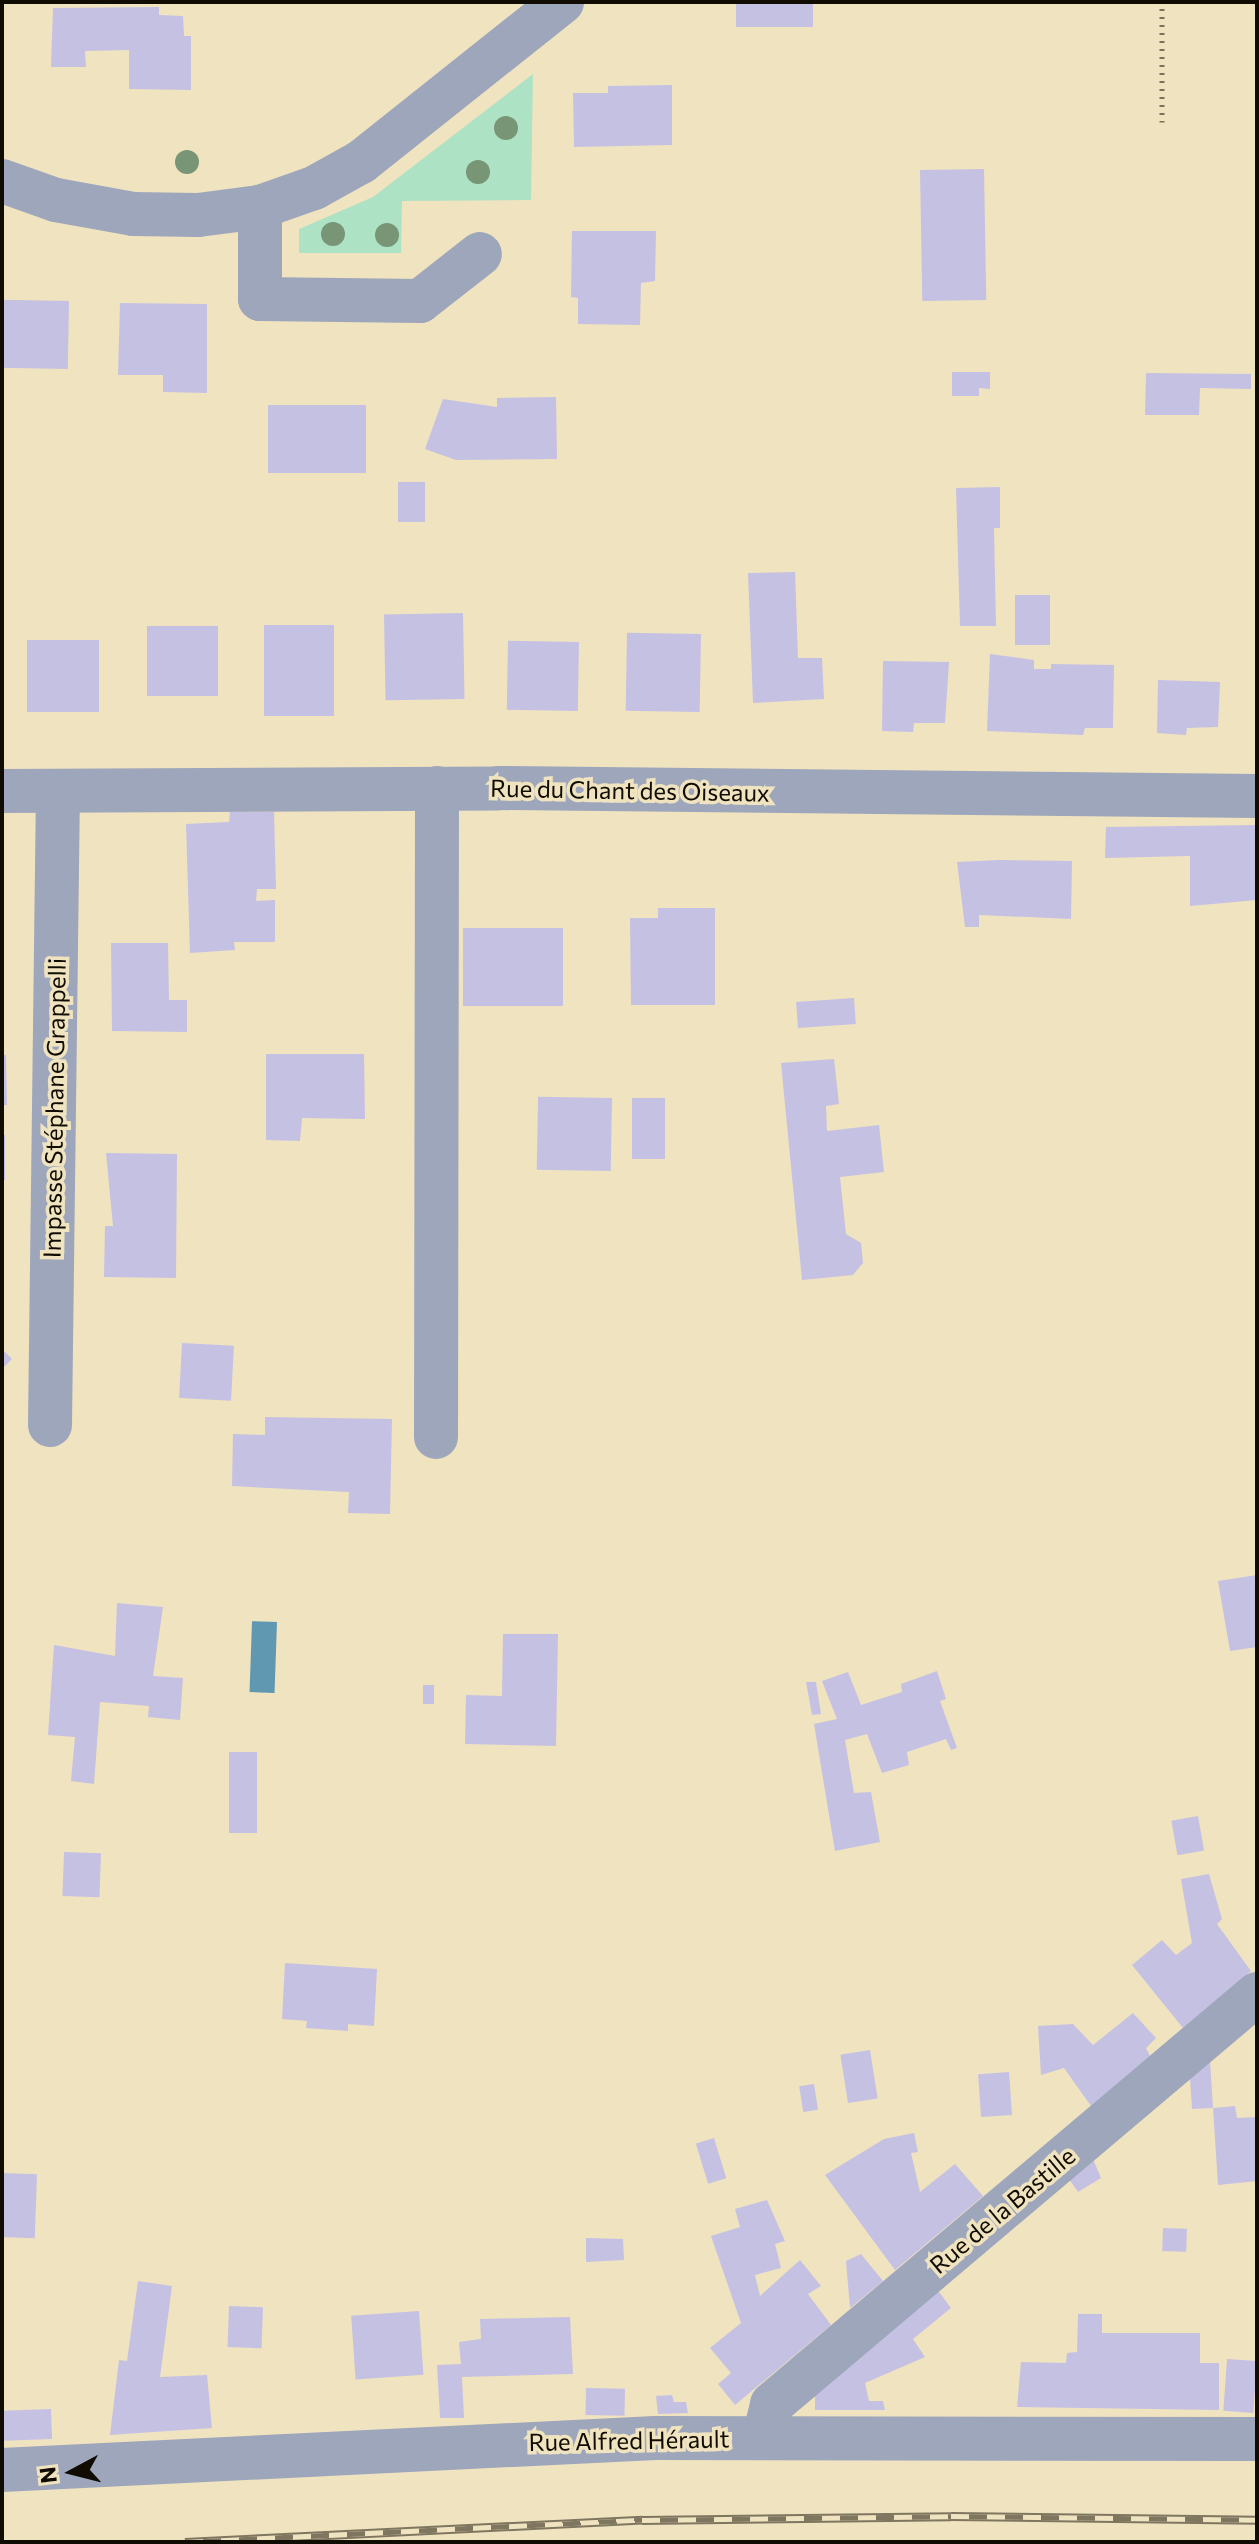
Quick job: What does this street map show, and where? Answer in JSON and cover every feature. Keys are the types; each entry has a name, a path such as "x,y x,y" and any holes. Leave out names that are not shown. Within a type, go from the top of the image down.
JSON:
{"street":[{"path":"2,181 56,200 133,214 198,215 260,207 314,188 361,162 562,2"},
{"path":"260,207 260,299 420,301 480,254"},
{"path":"436,1437 437,788"},
{"name":"Rue du Chant des Oiseaux","path":"2,791 437,788 1257,796"},
{"name":"Impasse Stéphane Grappelli","path":"50,1425 58,791"},
{"name":"Rue de la Bastille","path":"764,2437 772,2404 1257,1994"},
{"name":"Rue Alfred Hérault","path":"2,2470 378,2448 764,2437 1257,2439"}],"path":[{"path":"1162,2 1162,122"}],"green space":[{"path":"533,74 531,200 402,201 401,253 299,253 299,229 373,197"}],"water":[{"path":"252,1621 277,1622 275,1693 250,1692"}],"building":[{"path":"736,2 813,2 813,27 736,27"},
{"path":"159,7 159,15 183,16 184,36 191,36 191,90 129,89 129,50 85,51 86,67 51,67 53,8"},
{"path":"672,85 672,145 574,147 573,93 608,93 608,86"},
{"path":"984,169 986,300 922,301 920,170"},
{"path":"572,231 656,231 655,281 641,283 640,325 578,324 578,298 571,297"},
{"path":"2,300 69,301 68,369 2,368"},
{"path":"120,303 207,304 207,393 163,392 163,375 118,375"},
{"path":"952,372 990,372 990,389 979,388 979,396 952,396"},
{"path":"1146,373 1251,374 1251,389 1200,388 1199,415 1145,415"},
{"path":"556,397 557,459 456,460 425,449 443,399 497,407 497,398"},
{"path":"268,405 366,405 366,473 268,473"},
{"path":"398,482 425,482 425,522 398,522"},
{"path":"1000,487 1000,528 994,528 996,626 960,626 956,488"},
{"path":"795,572 798,658 822,658 824,699 753,703 748,573"},
{"path":"1015,595 1050,595 1050,645 1015,645"},
{"path":"463,613 465,699 386,700 384,614"},
{"path":"264,625 334,625 334,716 264,716"},
{"path":"147,626 218,626 218,696 147,696"},
{"path":"627,633 701,634 700,712 626,711"},
{"path":"27,640 99,640 99,712 27,712"},
{"path":"508,641 579,642 578,711 507,710"},
{"path":"990,654 1034,660 1034,669 1051,669 1051,664 1114,665 1113,728 1085,728 1083,735 987,731"},
{"path":"883,661 949,662 945,723 914,723 913,732 882,731"},
{"path":"1158,680 1220,682 1218,727 1187,728 1186,735 1157,733"},
{"path":"230,812 274,812 276,889 257,889 256,901 275,900 275,942 234,942 235,950 190,953 186,824 229,822"},
{"path":"1257,825 1257,900 1190,906 1190,856 1105,858 1106,827"},
{"path":"1072,861 1071,919 979,915 979,927 965,927 957,862"},
{"path":"658,908 715,908 715,1005 631,1005 630,918 658,918"},
{"path":"463,928 563,928 563,1006 463,1006"},
{"path":"111,943 168,943 169,1000 187,1000 187,1032 112,1031"},
{"path":"854,998 856,1024 798,1028 796,1002"},
{"path":"266,1054 364,1054 365,1119 302,1118 300,1141 266,1140"},
{"path":"2,1055 6,1055 7,1105 2,1105"},
{"path":"834,1059 839,1104 826,1106 827,1131 879,1125 884,1172 840,1177 846,1234 861,1243 863,1263 853,1275 802,1280 781,1063"},
{"path":"538,1097 612,1098 611,1171 537,1170"},
{"path":"632,1098 665,1098 665,1159 632,1159"},
{"path":"2,1135 5,1135 5,1180 2,1180"},
{"path":"106,1153 177,1154 176,1278 104,1277 105,1226 113,1226"},
{"path":"182,1343 234,1346 231,1401 179,1398"},
{"path":"2,1349 12,1359 2,1369"},
{"path":"265,1417 392,1419 390,1514 348,1513 349,1492 232,1486 233,1434 265,1435"},
{"path":"1257,1575 1257,1647 1230,1651 1218,1581"},
{"path":"117,1603 163,1607 153,1676 183,1678 180,1720 148,1717 149,1706 100,1702 94,1784 71,1781 75,1737 48,1735 54,1645 115,1656"},
{"path":"503,1634 558,1634 556,1746 465,1744 466,1695 502,1696"},
{"path":"937,1671 946,1699 940,1701 957,1748 951,1750 946,1739 907,1752 909,1765 882,1773 867,1734 845,1740 854,1793 871,1792 880,1842 835,1851 814,1724 837,1719 822,1681 848,1672 861,1705 902,1692 901,1684"},
{"path":"806,1682 816,1682 821,1714 812,1715"},
{"path":"423,1685 434,1685 434,1704 423,1704"},
{"path":"229,1752 257,1752 257,1833 229,1833"},
{"path":"1198,1816 1204,1850 1177,1855 1171,1821"},
{"path":"64,1852 101,1853 99,1897 62,1896"},
{"path":"1209,1874 1222,1919 1217,1924 1251,1971 1183,2028 1132,1965 1162,1940 1176,1955 1192,1943 1181,1879"},
{"path":"285,1963 377,1969 374,2026 348,2024 348,2031 306,2028 307,2021 282,2019"},
{"path":"1133,2013 1156,2038 1146,2048 1150,2056 1091,2106 1064,2068 1041,2075 1038,2026 1073,2024 1093,2045"},
{"path":"870,2050 878,2098 848,2103 840,2055"},
{"path":"1210,2061 1213,2108 1192,2109 1190,2078"},
{"path":"1009,2072 1012,2115 981,2117 978,2074"},
{"path":"814,2084 818,2110 803,2112 799,2086"},
{"path":"1235,2106 1237,2118 1257,2117 1257,2181 1218,2185 1213,2108"},
{"path":"914,2133 918,2152 911,2153 920,2192 955,2164 983,2196 895,2270 825,2175 884,2139"},
{"path":"714,2138 726,2178 708,2184 696,2144"},
{"path":"1093,2159 1101,2178 1078,2192 1069,2179"},
{"path":"2,2173 37,2174 35,2238 2,2237"},
{"path":"767,2200 785,2241 775,2244 781,2268 755,2275 760,2296 800,2260 821,2286 808,2294 831,2325 735,2405 718,2384 731,2373 710,2348 741,2323 711,2236 740,2227 735,2209"},
{"path":"1163,2228 1187,2229 1186,2252 1162,2251"},
{"path":"586,2238 623,2239 624,2260 586,2262"},
{"path":"861,2254 883,2281 850,2308 846,2261"},
{"path":"138,2281 172,2286 160,2377 207,2375 212,2428 110,2435 119,2360 127,2361"},
{"path":"937,2289 951,2308 913,2339 925,2357 865,2383 869,2401 883,2401 885,2410 815,2410 815,2392"},
{"path":"229,2306 263,2307 262,2348 228,2347"},
{"path":"419,2311 423,2375 356,2380 351,2316"},
{"path":"1078,2314 1102,2314 1102,2333 1200,2333 1200,2363 1219,2363 1219,2410 1017,2407 1021,2362 1066,2363 1067,2353 1077,2352"},
{"path":"570,2317 573,2374 462,2377 464,2418 440,2418 437,2365 461,2364 459,2342 481,2339 480,2319"},
{"path":"1227,2359 1257,2361 1253,2413 1223,2411"},
{"path":"586,2388 625,2389 625,2416 586,2415"},
{"path":"672,2395 674,2402 686,2402 688,2413 658,2414 656,2396"},
{"path":"51,2409 52,2439 3,2441 2,2411"}],"railway":[{"path":"185,2542 642,2520 951,2516 1257,2520"}]}
